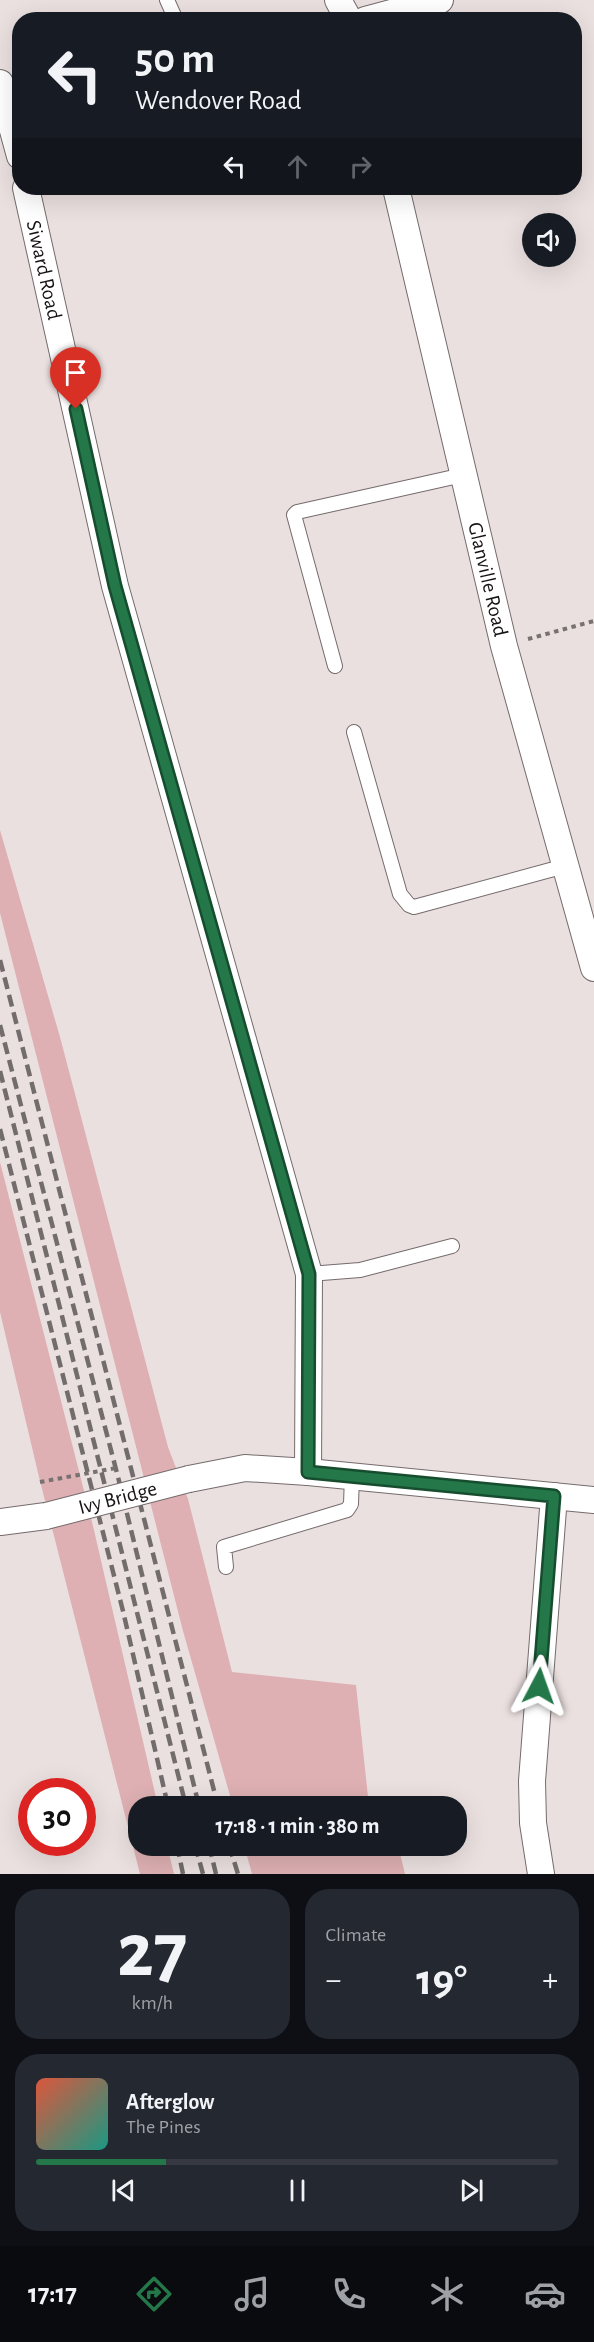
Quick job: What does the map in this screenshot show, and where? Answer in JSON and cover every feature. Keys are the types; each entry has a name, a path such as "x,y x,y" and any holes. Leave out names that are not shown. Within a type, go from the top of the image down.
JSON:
{"street":[{"path":"395,12 440,0"},
{"path":"0,84 12,109"},
{"name":"Siward Road","path":"28,195 115,586 309,1274 308,1472"},
{"name":"Glanville Road","path":"398,195 504,646 594,968"},
{"name":"Ivy Bridge","path":"0,1522 46,1516 189,1479 245,1468 352,1476 594,1500"},
{"path":"542,1874 533,1823 532,1781 554,1496"}],"lane":[{"path":"335,666 294,515 297,512 462,474"},
{"path":"354,732 400,894 409,906 414,907 566,866"},
{"path":"309,1274 360,1270 452,1246"},
{"path":"226,1567 224,1547 347,1510 351,1504 352,1476"}],"path":[{"path":"504,646 594,621"},
{"path":"40,1482 120,1467"}],"shaded area":[{"path":"0,830 60,1037 168,1447 188,1499 232,1672 356,1685 368,1796 230,1796 183,1631 0,913"},
{"path":"0,1162 93,1526 156,1796 128,1796 128,1827 39,1477 0,1312"},
{"path":"135,1856 170,1856 174,1874 140,1874"},
{"path":"247,1856 401,1856 405,1874 252,1874"}],"railway":[{"path":"0,960 215,1796"},
{"path":"0,1025 118,1477 197,1796"},
{"path":"0,1071 183,1796"},
{"path":"0,1129 123,1611 166,1796"},
{"path":"179,1856 183,1874"},
{"path":"198,1856 203,1874"},
{"path":"212,1856 216,1874"},
{"path":"232,1856 238,1874"}],"route":[{"path":"76,409 115,586 309,1274 308,1472 554,1496 539,1686"}]}
